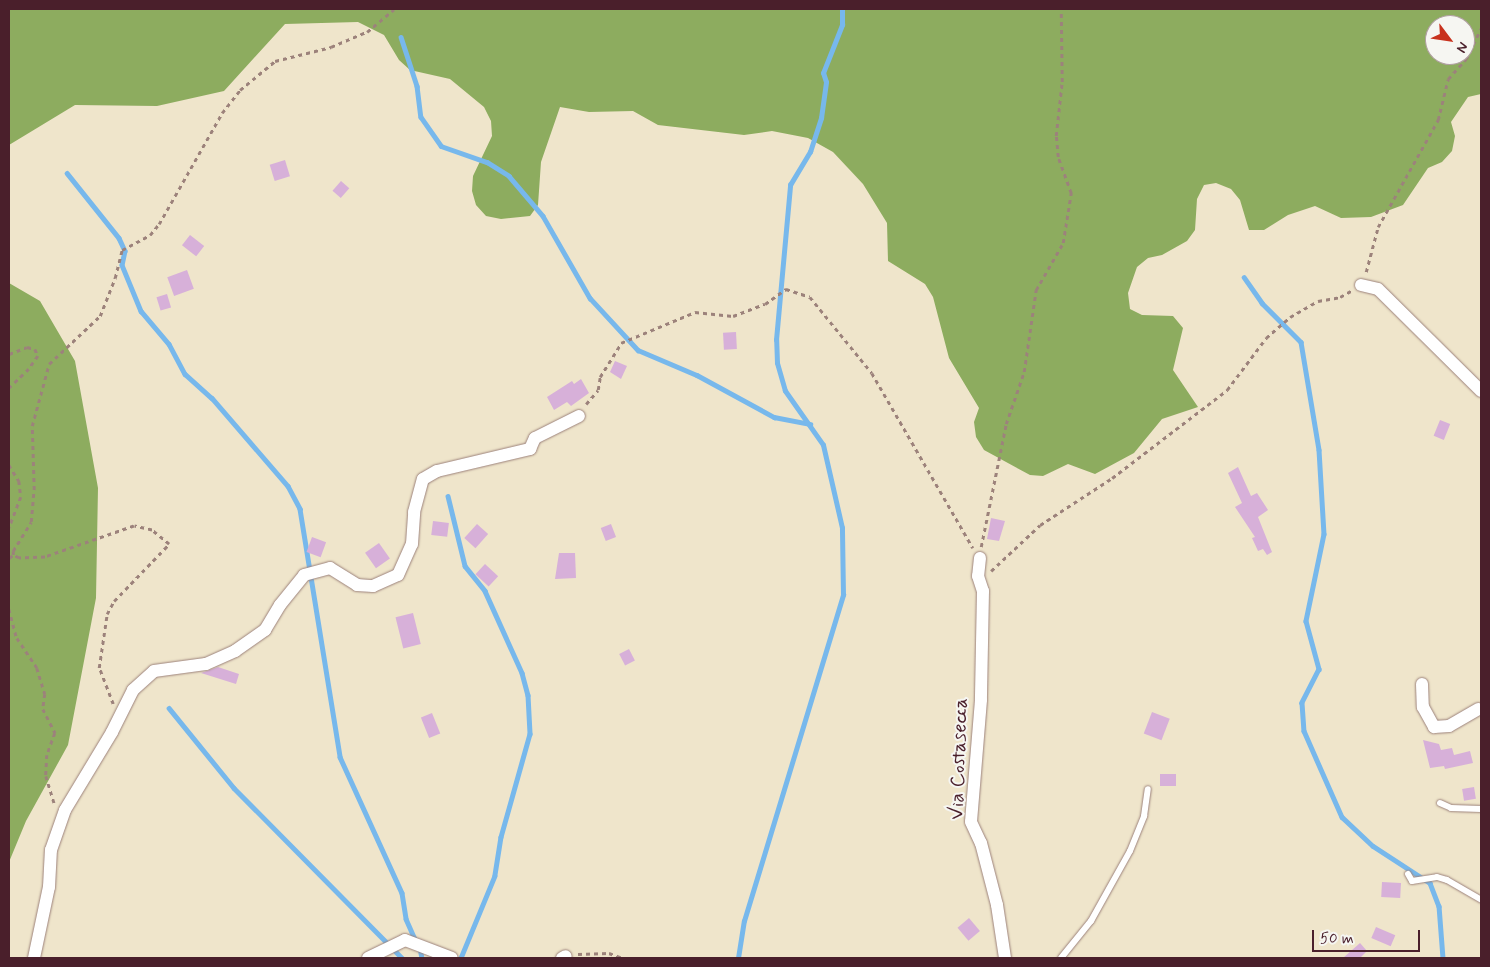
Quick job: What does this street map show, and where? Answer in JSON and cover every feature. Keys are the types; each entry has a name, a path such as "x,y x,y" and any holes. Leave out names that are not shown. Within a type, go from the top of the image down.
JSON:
{"street":[{"path":"1361,285 1378,289 1481,391"},
{"path":"34,958 49,887 51,850 65,810 121,716 133,690 154,671 206,664 235,651 265,630 280,605 304,575 330,568 357,585 373,586 398,575 412,544 414,512 423,478 437,471 530,449 535,438 579,416"},
{"name":"Via Costasecca","path":"980,558 978,576 983,591 981,700 971,822 981,843 995,896 1005,958"},
{"path":"1422,684 1424,707 1434,727 1449,726 1480,712"},
{"path":"368,958 405,940 452,958"}],"lane":[{"path":"1061,958 1092,921 1130,850 1144,816 1148,789"},
{"path":"1440,803 1451,808 1481,810"},
{"path":"1408,874 1412,881 1437,877 1447,880 1481,900"}],"path":[{"path":"9,558 13,555 13,550 31,522 34,490 32,426 44,376 49,364 60,352 100,316 115,278 122,250 150,235 159,224 222,113 251,81 275,61 331,47 367,32 394,9"},
{"path":"980,558 1006,424 1024,372 1036,290 1044,271 1063,243 1071,194 1058,157 1056,136 1062,82 1060,9"},
{"path":"978,576 987,575 1046,521 1112,478 1227,390 1266,338 1290,317 1318,301 1340,297 1361,285 1378,227 1438,120 1448,79 1466,59 1481,28"},
{"path":"579,416 598,390 600,377 620,342 695,312 733,316 765,304 786,289 810,297 872,374 920,460 980,558"},
{"path":"9,354 27,347 36,349 38,356 29,369 9,388"},
{"path":"9,465 19,481 21,496 9,528"},
{"path":"13,555 19,558 45,557 134,526 152,530 168,541 164,551 125,588 107,614 99,668 107,694 121,716"},
{"path":"9,609 17,638 37,668 45,694 43,709 54,733 47,755 46,776 55,806"},
{"path":"564,957 587,952 623,958"}],"green space":[{"path":"9,9 1481,9 1481,94 1468,97 1451,122 1455,136 1452,151 1442,162 1428,168 1403,205 1371,217 1341,218 1315,206 1288,215 1264,230 1249,230 1240,200 1231,189 1216,183 1204,185 1197,199 1195,230 1187,241 1162,255 1148,258 1137,267 1128,293 1130,309 1142,315 1173,316 1183,328 1173,370 1198,407 1162,419 1134,453 1095,474 1068,464 1043,476 1030,475 984,450 976,437 974,422 979,408 949,358 933,297 925,284 888,261 887,223 863,184 833,152 808,138 772,131 744,135 658,125 633,111 589,112 560,107 541,162 538,205 530,216 501,219 486,216 476,205 472,191 473,176 492,136 491,121 484,107 450,79 410,70 399,60 384,35 358,22 285,24 224,91 157,106 75,105 9,145"},
{"path":"9,283 40,301 75,361 98,488 96,598 68,745 26,821 9,862"}],"building":[{"path":"285,160 290,176 275,181 270,165"},
{"path":"341,181 349,188 341,198 332,191"},
{"path":"190,235 204,246 196,256 182,245"},
{"path":"187,270 194,289 174,296 167,277"},
{"path":"167,294 171,307 161,311 156,297"},
{"path":"736,332 737,349 724,350 723,333"},
{"path":"615,361 627,366 621,379 610,372"},
{"path":"581,379 589,393 571,406 567,402 554,410 547,397 572,381 574,384"},
{"path":"1440,420 1450,424 1444,440 1434,436"},
{"path":"1238,467 1251,496 1257,493 1268,510 1258,517 1272,552 1267,555 1263,549 1258,551 1252,538 1255,537 1235,507 1242,503 1228,473"},
{"path":"991,518 1005,521 999,541 987,539"},
{"path":"433,521 449,523 447,537 431,535"},
{"path":"477,524 488,534 475,548 464,538"},
{"path":"611,524 616,537 606,541 601,528"},
{"path":"312,537 326,542 321,557 307,552"},
{"path":"379,543 390,559 376,568 365,553"},
{"path":"559,553 575,553 576,578 555,579"},
{"path":"485,564 498,576 489,587 475,574"},
{"path":"413,613 421,644 403,648 396,617"},
{"path":"629,649 635,661 625,666 619,654"},
{"path":"218,667 239,674 236,684 201,673"},
{"path":"1152,712 1170,719 1161,740 1144,733"},
{"path":"432,713 440,733 429,738 421,717"},
{"path":"1423,740 1439,744 1441,750 1452,748 1454,755 1470,751 1473,763 1445,769 1444,766 1430,768"},
{"path":"1160,774 1176,774 1176,786 1160,786"},
{"path":"1474,787 1476,799 1464,801 1462,789"},
{"path":"1382,882 1401,883 1400,898 1381,897"},
{"path":"969,918 980,931 968,941 958,928"},
{"path":"1376,927 1395,935 1391,946 1371,938"},
{"path":"1360,943 1367,951 1360,958 1343,958"}],"waterway":[{"path":"738,958 744,921 843,595 842,528 823,445 785,391 777,363 776,340 790,185 810,152 821,118 826,82 823,73 842,25 842,9"},
{"path":"401,37 417,86 421,117 441,146 487,162 509,176 543,216 590,298 638,350 697,375 774,417 810,424"},
{"path":"67,173 119,238 125,251 122,265 141,311 169,344 185,374 212,398 288,486 300,509 340,757 402,893 406,919 416,941"},
{"path":"1244,277 1262,303 1301,342 1319,450 1324,534 1306,621 1319,669 1302,703 1304,731 1342,817 1373,846 1430,883 1439,906 1443,958"},
{"path":"448,496 465,566 485,591 522,673 528,695 530,734 501,837 495,876 461,958"},
{"path":"169,708 234,788 402,958"},
{"path":"420,948 422,958"}]}
